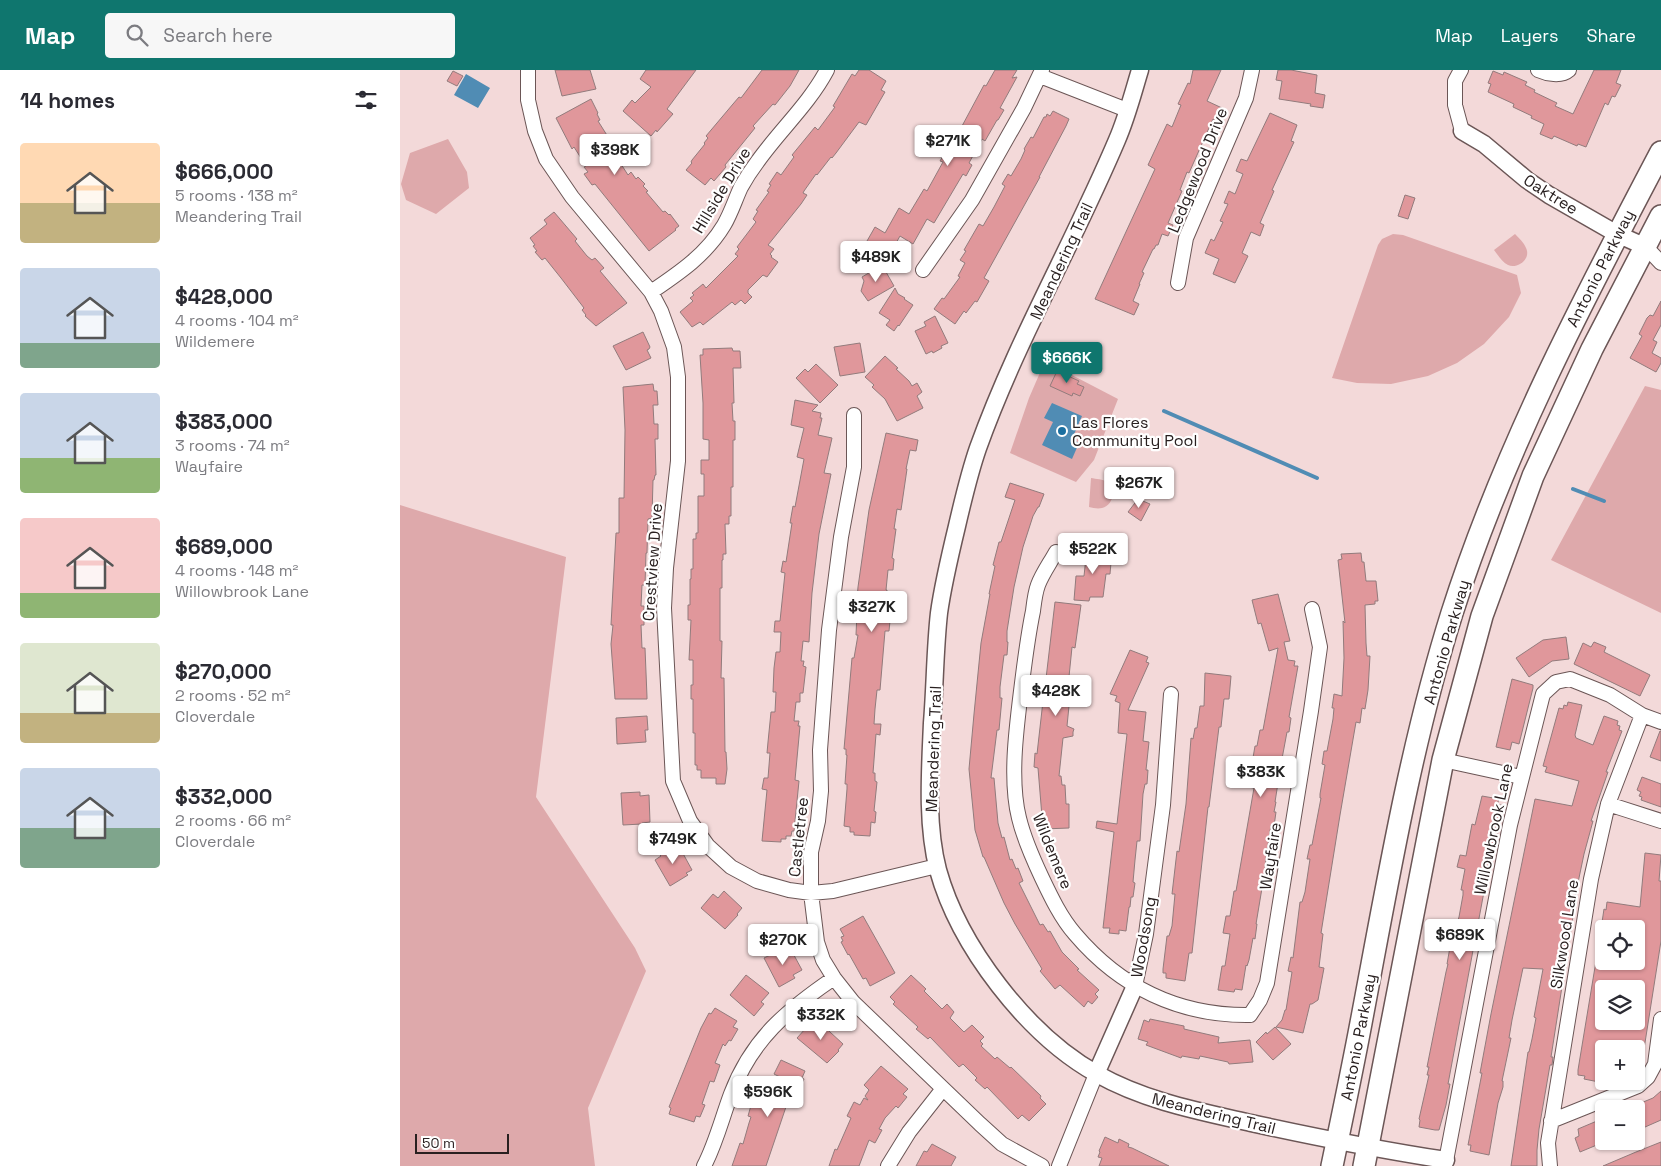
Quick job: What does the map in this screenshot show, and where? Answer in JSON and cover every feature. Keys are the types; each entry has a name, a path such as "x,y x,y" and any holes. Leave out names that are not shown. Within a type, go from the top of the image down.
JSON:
{"main road":[{"name":"Antonio Parkway","path":"1332,1166 1361,1027 1400,819 1418,738 1452,614 1509,458 1573,319 1661,152"},
{"name":"Antonio Parkway","path":"1365,1156 1443,760 1482,616 1533,476 1592,349 1653,249 1661,216"}],"street":[{"name":"Crestview Drive","path":"528,70 528,100 535,131 546,159 572,197 651,292 661,311 674,347 678,377 678,461 666,568 664,608 673,781 690,822 708,846 732,867 756,881 789,890 811,893 833,891 937,866"},
{"name":"Hillside Drive","path":"651,292 676,275 711,244 724,224 753,168 773,141 803,107 827,70"},
{"name":"Meandering Trail","path":"1140,70 1118,137 1002,388 977,451 962,505 939,612 930,771 932,828 937,866 948,901 994,981 1029,1021 1077,1061 1096,1074 1150,1098 1179,1107 1337,1141 1365,1156 1445,1163"},
{"name":"Ledgewood Drive","path":"1178,283 1186,238 1246,98 1252,70"},
{"path":"1461,70 1456,82 1456,105 1462,131"},
{"path":"1538,70 1546,74 1565,73 1569,70"},
{"path":"923,270 972,200 1024,108 1041,73 1128,110"},
{"name":"Oaktree","path":"1462,131 1484,144 1527,180 1549,195 1617,234 1653,249"},
{"path":"1653,249 1661,263"},
{"name":"Castletree","path":"854,416 854,467 841,537 828,639 820,750 821,791 818,821 811,852 811,893 817,942 823,960 834,978 853,1002 942,1090 1002,1144 1042,1166"},
{"name":"Wildemere","path":"1056,552 1038,586 1025,652 1018,713 1014,775 1019,817 1033,858 1052,899 1073,932 1101,962 1118,976 1158,998 1190,1008 1228,1015 1250,1015"},
{"name":"Wayfaire","path":"1250,1015 1260,1000 1267,983 1311,711 1320,647 1312,609"},
{"name":"Willowbrook Lane","path":"1445,1163 1508,835 1542,694 1556,682 1570,679 1610,695 1642,714"},
{"name":"Woodsong","path":"1059,1166 1096,1074 1135,986 1146,934 1159,833 1171,694"},
{"path":"1642,714 1661,722"},
{"name":"Silkwood Lane","path":"1550,1166 1548,1142 1551,1121 1591,879 1608,804 1642,714"},
{"path":"1443,760 1521,777"},
{"path":"1608,804 1661,821"},
{"path":"704,1166 712,1151 738,1077 753,1051 786,1013 834,978"},
{"path":"1551,1121 1638,1086 1648,1077 1655,1064 1661,1019"},
{"path":"888,1166 909,1132 942,1090"}],"shaded area":[{"path":"448,139 467,172 469,188 436,214 406,200 401,184 410,153"},
{"path":"1393,234 1403,235 1517,275 1521,293 1509,317 1484,344 1457,363 1428,376 1391,384 1357,383 1332,378 1378,245 1382,239"},
{"path":"1515,234 1525,247 1527,255 1524,261 1518,265 1511,266 1504,262 1494,250"},
{"path":"1045,361 1118,399 1094,460 1076,482 1010,453 1029,398"},
{"path":"1645,386 1661,390 1661,613 1551,560"},
{"path":"1091,478 1104,480 1112,489 1111,501 1102,508 1089,507"},
{"path":"400,505 566,557 536,797 635,948 646,971 588,1108 595,1166 400,1166"}],"water":[{"path":"466,74 490,88 478,108 454,95"},
{"name":"Las Flores Community Pool","path":"1052,403 1082,416 1072,439 1079,443 1072,459 1042,445 1053,422 1044,418"}],"building":[{"path":"555,70 590,70 596,89 562,96"},
{"path":"646,70 696,70 667,109 673,114 651,136 623,111 632,100 635,103 651,87 640,79"},
{"path":"762,70 799,70 790,86 775,105 773,104 753,126 755,128 725,165 726,167 714,181 711,178 705,185 686,170 705,144 708,138 706,136 739,97 741,98"},
{"path":"859,70 869,70 886,81 881,90 885,92 866,125 859,122 832,158 816,174 803,193 807,195 801,204 768,245 774,249 770,254 771,257 778,262 767,277 763,275 748,290 752,297 745,304 741,300 735,305 732,302 703,325 700,322 692,327 680,312 693,301 690,298 694,295 692,293 703,284 706,288 738,256 735,254 739,249 737,247 756,222 753,219 758,211 756,210 769,192 767,191 771,185 769,184 777,172 781,175 794,157 792,155 815,127 818,130 835,107 833,106 852,74 855,76"},
{"path":"995,70 1017,70 1012,78 1017,77 1000,108 1004,110 985,141 982,139 969,163 972,165 966,176 963,174 934,223 927,219 913,244 900,236 886,261 863,248 875,227 885,233 899,208 909,214 924,189 927,191 943,162 940,161 943,156 938,154 944,143 948,146 952,140 954,141 984,85 986,86"},
{"path":"1193,70 1221,70 1207,101 1222,108 1216,121 1213,119 1189,173 1187,172 1180,190 1182,191 1168,223 1173,225 1168,236 1162,234 1158,245 1153,249 1142,272 1144,273 1133,301 1139,304 1134,315 1095,299 1155,169 1148,165 1167,124 1172,127 1181,105 1178,104 1188,83 1190,84"},
{"path":"1278,70 1291,70 1317,75 1315,93 1325,95 1323,108 1310,106 1311,104 1279,99 1282,81 1276,80"},
{"path":"1594,70 1621,70 1616,83 1621,85 1615,97 1612,96 1608,105 1605,103 1586,147 1578,144 1577,146 1554,136 1552,139 1540,134 1544,124 1513,107 1514,104 1488,92 1491,84 1488,83 1493,71 1503,75 1504,72 1527,82 1525,85 1535,90 1534,92 1557,103 1555,106 1573,114"},
{"path":"453,71 463,76 457,86 447,81"},
{"path":"591,99 598,113 600,120 598,121 615,148 612,150 628,175 631,172 636,179 638,177 645,184 643,186 648,191 646,192 663,212 665,211 670,214 679,226 649,251 595,184 592,185 584,174 588,172 584,167 586,166 574,147 572,149 556,118"},
{"path":"1053,111 1069,119 1066,126 984,278 989,281 977,302 975,301 966,313 964,311 955,324 934,309 960,277 958,276 965,263 960,260 966,251 964,250 979,224 983,226 994,207 1005,186 1002,184 1008,174 1011,176 1021,159 1024,149 1031,137 1033,138 1044,117 1047,114 1050,116"},
{"path":"1270,113 1297,125 1291,141 1294,142 1272,190 1274,191 1260,223 1264,225 1260,236 1251,232 1242,253 1248,256 1235,283 1213,274 1219,259 1205,253 1211,239 1214,241 1223,222 1220,221 1228,204 1224,203 1229,191 1235,194 1243,174 1236,171 1241,159 1247,161"},
{"path":"1405,195 1415,198 1408,219 1398,216"},
{"path":"554,212 577,239 575,241 587,256 592,260 595,258 604,268 600,271 627,303 596,326 585,316 582,310 584,308 545,258 542,260 535,252 537,251 533,246 535,245 530,238 547,224 544,220"},
{"path":"882,265 894,286 868,301 861,291 864,281 862,277"},
{"path":"895,288 898,294 913,305 894,331 886,325 890,320 879,313"},
{"path":"1661,301 1661,325 1653,340 1657,342 1652,353 1661,358 1661,363 1656,372 1630,358 1642,336 1639,334 1647,318 1650,315 1653,316"},
{"path":"935,316 948,343 933,353 932,351 926,354 915,331 926,326 924,322"},
{"path":"643,332 650,347 647,350 651,358 626,370 613,346"},
{"path":"860,343 865,372 840,376 834,347"},
{"path":"732,348 733,351 740,351 741,368 733,368 734,403 732,403 733,421 735,421 735,440 733,440 733,487 731,487 731,516 729,516 729,524 725,524 726,554 723,554 722,588 720,588 721,678 724,678 727,769 725,784 716,784 716,778 701,778 701,770 697,770 697,765 695,765 693,699 691,699 693,660 689,660 691,620 688,620 688,605 690,605 691,569 693,569 693,539 696,539 696,533 698,533 698,496 704,496 704,474 701,474 701,460 709,460 709,440 703,439 700,355 703,355 703,349"},
{"path":"885,356 898,368 896,369 912,386 917,383 922,392 917,396 923,408 897,421 885,399 872,387 874,385 865,377"},
{"path":"816,364 838,385 820,403 796,378 805,369 808,372"},
{"path":"1057,371 1079,381 1077,384 1084,387 1080,396 1073,393 1072,396 1050,386"},
{"path":"653,384 654,391 657,391 658,405 653,405 654,424 658,424 658,439 655,439 656,475 653,480 652,518 648,519 645,585 642,585 641,606 644,606 644,625 641,625 642,648 645,648 647,699 615,699 611,644 613,625 611,625 616,533 619,533 619,498 624,498 625,430 623,387"},
{"path":"795,400 818,405 812,411 821,413 820,418 822,418 818,435 832,438 824,473 831,474 819,534 812,593 809,642 803,641 801,661 804,661 803,666 806,667 803,693 800,693 800,702 796,702 794,721 799,721 798,726 800,726 795,780 799,781 794,831 792,831 791,836 781,839 781,842 762,841 767,790 762,789 764,778 768,778 770,753 767,753 771,712 775,712 776,692 773,692 774,668 776,652 780,652 781,632 774,632 775,621 780,621 785,573 781,572 783,561 786,562 792,523 790,523 804,459 797,457 804,428 791,425"},
{"path":"886,433 918,440 916,451 910,450 901,510 897,509 894,529 896,529 892,558 894,559 893,570 888,570 885,620 890,621 889,631 885,631 880,690 877,690 875,709 874,724 881,724 880,735 876,734 873,773 875,773 875,781 877,782 874,811 876,812 875,823 871,822 870,836 854,835 854,832 850,832 850,827 844,826 847,755 846,749 844,749 852,658 854,658 858,635 856,635 856,612 858,587 869,510"},
{"path":"1010,483 1044,494 1033,516 1023,547 1014,587 1007,631 1007,655 1004,655 1000,687 1000,698 1002,698 999,730 997,730 991,778 994,778 998,823 1002,838 1004,837 1010,860 1012,859 1016,869 1018,868 1023,881 1019,883 1040,925 1043,924 1048,932 1050,931 1062,952 1079,969 1077,970 1099,990 1095,994 1098,997 1092,1004 1088,1001 1084,1007 1060,985 1055,989 1040,971 1042,969 1004,903 983,857 975,830 969,769 981,643 995,566 993,565 999,542 1001,542 1015,500 1005,497"},
{"path":"1138,499 1150,504 1141,521 1128,512"},
{"path":"1087,548 1112,551 1110,574 1106,574 1103,597 1090,597 1089,601 1074,600 1076,576 1084,576"},
{"path":"1361,553 1366,581 1376,581 1378,601 1375,601 1375,604 1365,605 1367,656 1370,656 1368,690 1365,709 1362,708 1360,723 1356,722 1340,815 1321,933 1323,934 1319,967 1324,968 1318,1000 1310,1004 1303,1033 1276,1027 1282,1020 1286,1010 1292,972 1288,971 1291,957 1293,958 1300,902 1302,902 1305,892 1310,859 1307,859 1310,845 1312,845 1321,798 1325,765 1322,764 1324,751 1327,751 1333,719 1334,694 1342,696 1343,621 1345,623 1338,560 1342,559 1341,554"},
{"path":"1278,594 1290,641 1284,642 1288,660 1295,661 1294,666 1298,666 1289,717 1291,718 1289,732 1287,732 1281,764 1275,802 1274,826 1271,825 1265,868 1267,869 1265,882 1263,882 1255,939 1253,938 1249,960 1246,965 1242,990 1235,989 1234,992 1218,990 1222,966 1225,966 1230,934 1223,933 1226,916 1230,916 1234,891 1236,891 1254,788 1248,787 1255,746 1257,746 1260,730 1263,730 1278,648 1269,651 1261,623 1258,624 1252,600"},
{"path":"1055,602 1081,605 1075,648 1072,647 1066,706 1069,706 1067,726 1074,729 1073,736 1063,738 1059,776 1061,776 1062,785 1065,785 1066,804 1069,804 1069,828 1043,829 1038,768 1034,767 1043,701 1041,701 1042,686 1045,687"},
{"path":"1566,637 1569,659 1552,661 1529,677 1516,658 1543,640"},
{"path":"1594,642 1606,647 1604,652 1650,675 1640,696 1574,664 1583,643 1591,647"},
{"path":"1130,650 1148,657 1146,662 1149,663 1128,710 1146,712 1143,741 1149,742 1146,770 1148,770 1147,784 1145,784 1143,794 1140,841 1137,841 1133,897 1131,897 1126,931 1119,930 1119,934 1109,933 1110,928 1103,928 1114,832 1096,828 1097,821 1117,824 1127,734 1118,733 1120,703 1115,701 1117,696 1110,694"},
{"path":"1205,673 1231,676 1229,699 1224,699 1221,727 1219,727 1192,953 1189,953 1185,981 1166,978 1166,973 1163,973 1163,969 1167,936 1169,936 1172,926 1175,894 1172,894 1177,851 1179,852 1186,804 1191,738 1193,739 1195,728 1197,728 1200,706 1204,706"},
{"path":"1512,679 1533,685 1533,688 1519,744 1512,742 1510,750 1496,747"},
{"path":"1568,702 1582,705 1575,735 1576,738 1593,745 1604,716 1618,721 1619,730 1622,731 1606,772 1608,772 1591,821 1593,821 1575,897 1551,1057 1553,1057 1552,1065 1550,1065 1539,1129 1537,1166 1511,1166 1543,969 1523,968 1512,1020 1509,1038 1511,1038 1502,1081 1503,1087 1498,1103 1489,1155 1470,1151 1471,1145 1468,1145 1491,1014 1535,799 1572,806 1579,781 1545,772 1547,767 1543,766 1559,708 1563,709 1564,705 1567,706"},
{"path":"647,716 648,730 645,730 646,742 617,744 616,718"},
{"path":"1661,731 1661,761 1650,757"},
{"path":"1642,777 1661,784 1661,807 1641,800 1642,797 1639,796 1641,792 1637,790"},
{"path":"640,792 640,796 649,795 650,822 623,825 621,793"},
{"path":"1482,796 1499,799 1497,805 1502,805 1502,809 1495,848 1489,865 1448,1084 1450,1084 1446,1105 1439,1130 1435,1130 1419,1127 1419,1119 1429,1075 1427,1075 1429,1067 1427,1067 1453,930 1455,930 1459,917 1463,895 1463,890 1461,890 1465,869 1457,867 1460,855 1466,856 1472,824 1475,825"},
{"path":"671,847 673,851 680,848 692,870 686,873 688,875 670,886 655,860 661,856 659,854"},
{"path":"1645,853 1661,855 1659,881 1661,881 1661,941 1645,1043 1645,1040 1595,1040 1595,1081 1584,1079 1585,1076 1578,1075 1578,1070 1595,967 1595,970 1645,970 1645,920 1602,920 1607,902 1640,907"},
{"path":"724,891 742,908 725,929 701,908 713,894 718,898"},
{"path":"863,916 895,973 870,986 866,978 863,979 841,942 843,941 841,937 844,936 840,929"},
{"path":"789,946 802,970 793,975 795,978 779,987 764,958"},
{"path":"746,975 769,993 761,1002 764,1004 754,1016 730,995"},
{"path":"911,975 926,989 924,991 942,1009 947,1004 954,1012 950,1018 964,1032 972,1025 984,1037 980,1041 983,1044 981,1046 995,1059 997,1057 1011,1067 1041,1096 1040,1098 1046,1104 1029,1121 1022,1115 1018,1119 987,1087 985,1089 975,1080 977,1078 963,1064 959,1067 930,1037 928,1039 916,1029 918,1027 893,1004 895,1002 890,997"},
{"path":"715,1008 737,1021 733,1027 738,1029 731,1041 729,1040 725,1046 723,1044 715,1063 720,1065 714,1082 710,1081 702,1104 705,1105 700,1117 696,1116 694,1122 669,1114 671,1108 669,1107 701,1028 709,1013 711,1014"},
{"path":"1150,1019 1184,1026 1184,1029 1219,1037 1218,1043 1250,1040 1253,1062 1229,1064 1228,1062 1200,1056 1199,1059 1182,1056 1181,1058 1146,1045 1148,1042 1138,1039 1144,1020 1149,1022"},
{"path":"817,1020 843,1044 827,1063 797,1038"},
{"path":"1275,1027 1291,1044 1273,1060 1256,1042 1266,1032 1267,1034"},
{"path":"781,1060 805,1071 802,1078 804,1079 796,1097 790,1095 766,1166 732,1166 740,1143 743,1144 751,1117 748,1116 752,1102 757,1104 766,1082 786,1090 790,1082 774,1074"},
{"path":"881,1066 908,1089 903,1094 907,1097 898,1108 896,1106 885,1118 879,1129 882,1130 875,1143 869,1140 859,1166 829,1166 835,1149 837,1150 851,1118 847,1116 854,1102 860,1105 864,1098 868,1100 865,1096 869,1090 864,1085"},
{"path":"1661,1091 1661,1120 1645,1127 1645,1101 1653,1098"},
{"path":"1595,1122 1595,1146 1580,1152 1575,1138 1579,1136 1578,1129"},
{"path":"1105,1137 1118,1143 1119,1139 1129,1144 1128,1147 1169,1166 1099,1166 1102,1158 1098,1157 1099,1151"},
{"path":"1661,1142 1661,1166 1603,1166 1645,1150"},
{"path":"932,1144 956,1157 951,1166 916,1166 924,1151 927,1152"}],"waterway":[{"path":"1164,411 1317,478"},
{"path":"1573,489 1604,501"}],"place":[{"name":"Las Flores Community Pool","path":"1062,431"}]}
